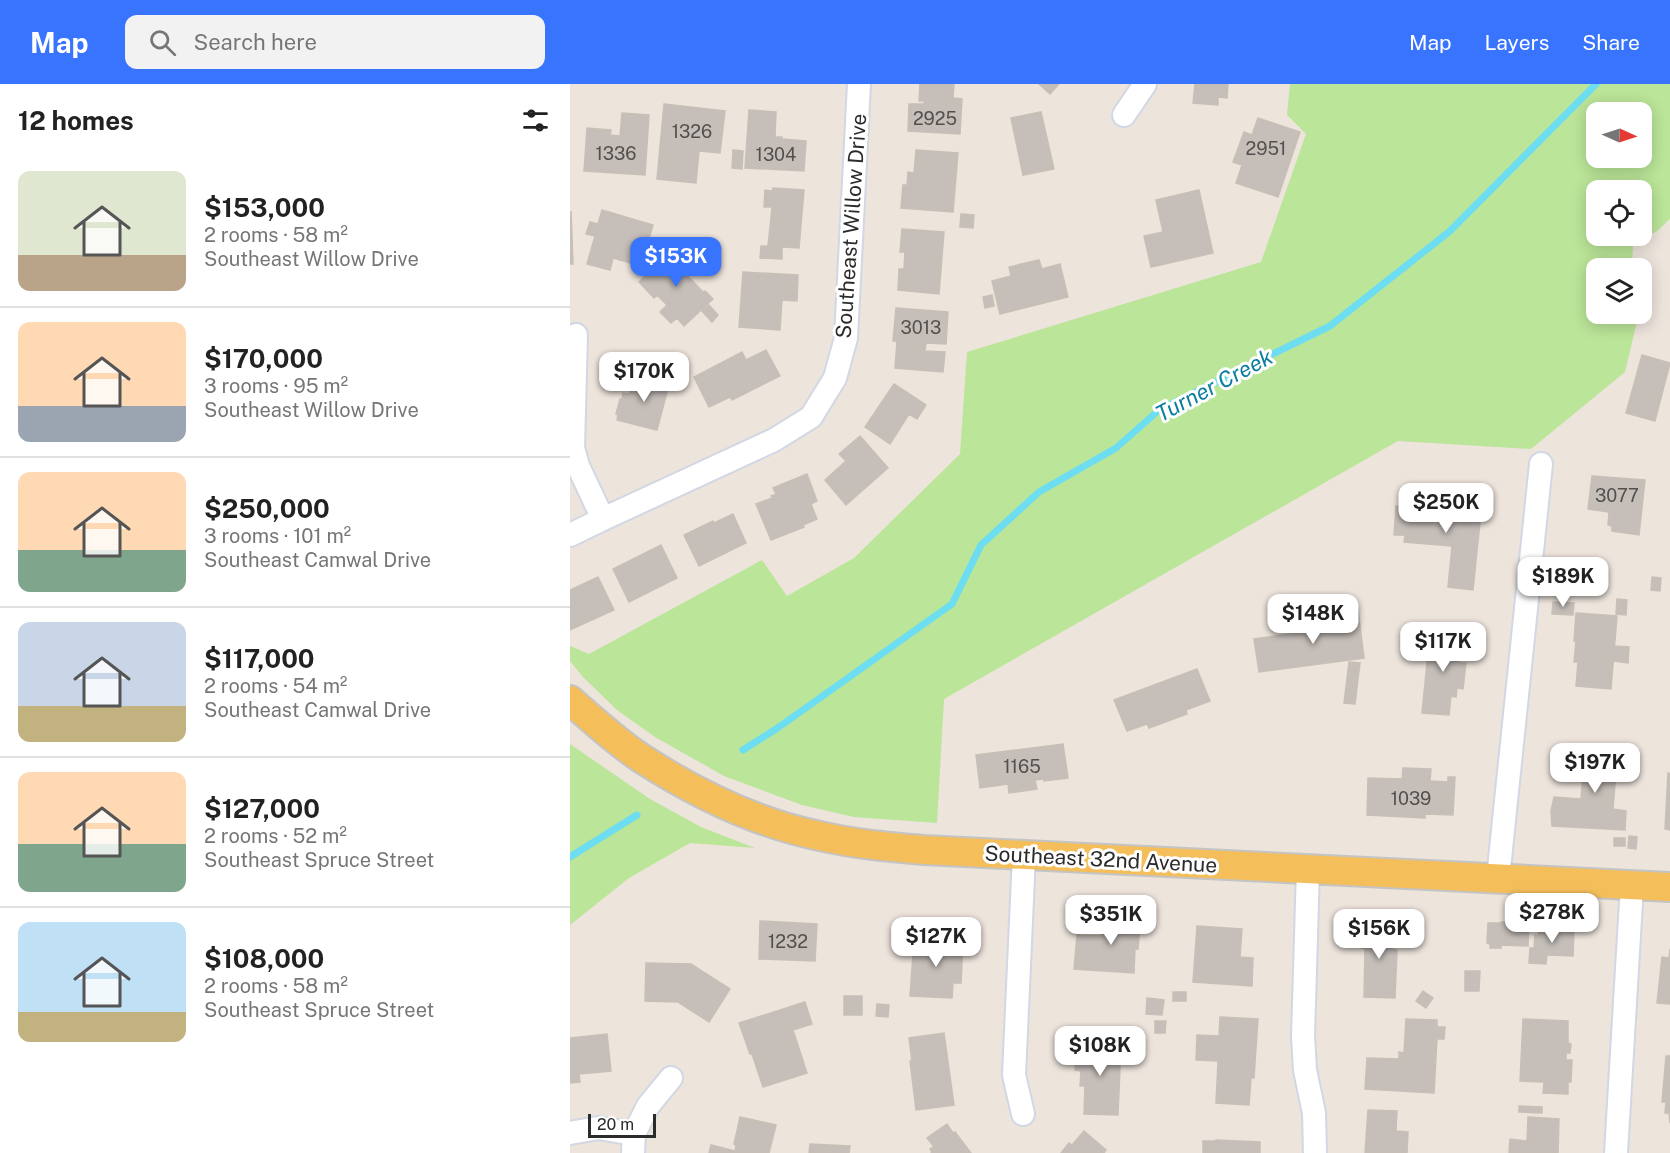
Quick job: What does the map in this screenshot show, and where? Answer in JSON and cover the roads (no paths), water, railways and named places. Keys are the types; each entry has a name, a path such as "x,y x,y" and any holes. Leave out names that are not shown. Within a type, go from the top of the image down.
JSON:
{"main road":[{"name":"Southeast 32nd Avenue","path":"570,700 616,740 641,758 696,790 726,806 827,838 892,848 1670,887"}],"street":[{"name":"Southeast Willow Drive","path":"570,535 774,440 811,417 835,378 846,338 860,84"},
{"path":"1124,116 1145,84"},
{"path":"576,335 573,448 578,466 603,519"},
{"path":"1497,878 1541,464"},
{"path":"1023,1114 1014,1075 1024,855"},
{"path":"1308,869 1303,1036 1305,1070 1314,1113 1315,1153"},
{"path":"1616,1153 1632,885"},
{"path":"570,1133 598,1128 633,1143 648,1106 670,1078"}],"waterway":[{"name":"Turner Creek","path":"743,750 952,604 981,545 1039,492 1116,448 1159,410 1330,326 1450,231 1596,84"},
{"name":"Turner Creek","path":"570,857 637,815"}]}
